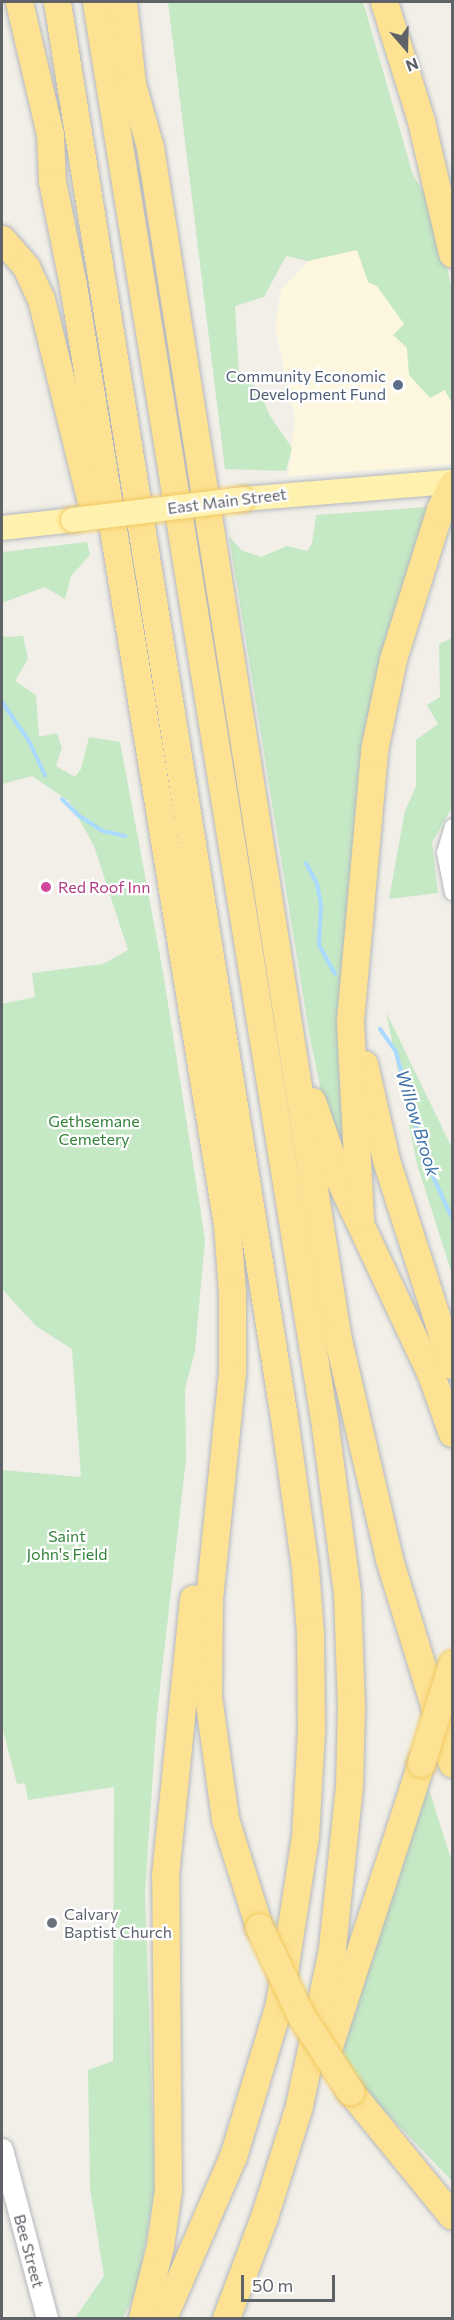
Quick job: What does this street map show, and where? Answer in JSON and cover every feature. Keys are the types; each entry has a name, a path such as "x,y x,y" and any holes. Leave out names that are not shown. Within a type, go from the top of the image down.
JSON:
{"highway":[{"path":"19,2 51,134 52,181"},
{"path":"57,2 283,1411 305,1568 310,1633 311,1730 305,1836 279,2004 233,2156 163,2319"},
{"path":"96,2 323,1415 347,1593 350,1765 336,1923 306,2081 264,2217 226,2319"},
{"path":"123,2 135,96 150,147"},
{"path":"136,2 150,147 320,1243 353,1415 405,1617 453,1764"},
{"path":"384,2 421,121 453,253"},
{"path":"2,4 52,181 73,285 227,1224 232,1292 232,1372 210,1588 208,1696 225,1819 259,1927 301,2016 350,2091 444,2206 453,2227"},
{"path":"2,239 26,267 41,299 104,566 124,604"},
{"path":"360,1219 350,1061 361,879 381,710 436,520 453,483"},
{"path":"281,982 293,1011 321,1131 348,1200 360,1219 430,1372 453,1432"},
{"path":"353,1006 380,1138 453,1365"},
{"path":"142,2319 160,2246 169,2173 164,1917 171,1786 215,1427 232,1372"},
{"path":"264,2217 282,2192 291,2171 453,1664"}],"main road":[{"name":"East Main Street","path":"2,528 243,499 453,483"}],"street":[{"path":"453,826 444,852 453,892"},
{"name":"Bee Street","path":"2,2149 47,2319"}],"shaded area":[{"path":"356,250 368,281 377,286 405,324 409,375 445,389 452,404 452,464 288,476 295,418 275,328 281,290 308,261"}],"green space":[{"path":"168,2 363,2 413,175 437,214 452,292 452,404 445,390 430,398 409,375 407,348 393,335 404,324 377,286 368,282 357,250 308,261 286,256 264,297 235,306 239,374 259,390 270,416 292,448 286,471 225,469"},
{"path":"428,507 390,642 343,1157 321,1091 310,1038 229,536 241,550 261,557 287,546 307,551 312,544 316,515"},
{"path":"87,542 90,555 71,576 65,599 45,587 2,603 2,552"},
{"path":"2,632 4,637 23,636 28,659 15,681 36,695 39,737 57,733 62,748 56,766 75,777 81,769 89,737 120,742 163,972 205,1239 195,1351 185,1389 186,1459 157,1714 145,1893 155,2188 137,2289 123,2318 75,2318 104,2276 90,2188 88,2070 113,2061 114,1787 28,1800 25,1783 17,1784 2,1726 2,1470 81,1477 72,1349 36,1326 2,1289 2,1004 35,997 32,973 103,964 128,950 94,846 69,801 32,776 2,784"},
{"path":"452,638 452,807 432,843 438,893 389,899 405,811 416,786 416,740 438,724 427,705 440,697 439,644"},
{"path":"386,1012 452,1148 452,1274 417,1164"},
{"path":"426,1780 452,1862 452,2181 353,2078 337,2054"}],"waterway":[{"name":"Willow Brook","path":"2,702 29,741 45,776"},
{"name":"Willow Brook","path":"62,799 78,815 103,831 125,836"},
{"name":"Willow Brook","path":"306,863 317,884 321,904 319,945 335,974"},
{"name":"Willow Brook","path":"380,1029 396,1052 424,1157 452,1218"}],"place":[{"name":"Community Economic Development Fund","path":"398,385"},
{"name":"Red Roof Inn","path":"46,887"},
{"name":"Calvary Baptist Church","path":"52,1923"}],"park label":[{"name":"Gethsemane Cemetery","path":"94,1130"},
{"name":"Saint John's Field","path":"67,1545"}]}
